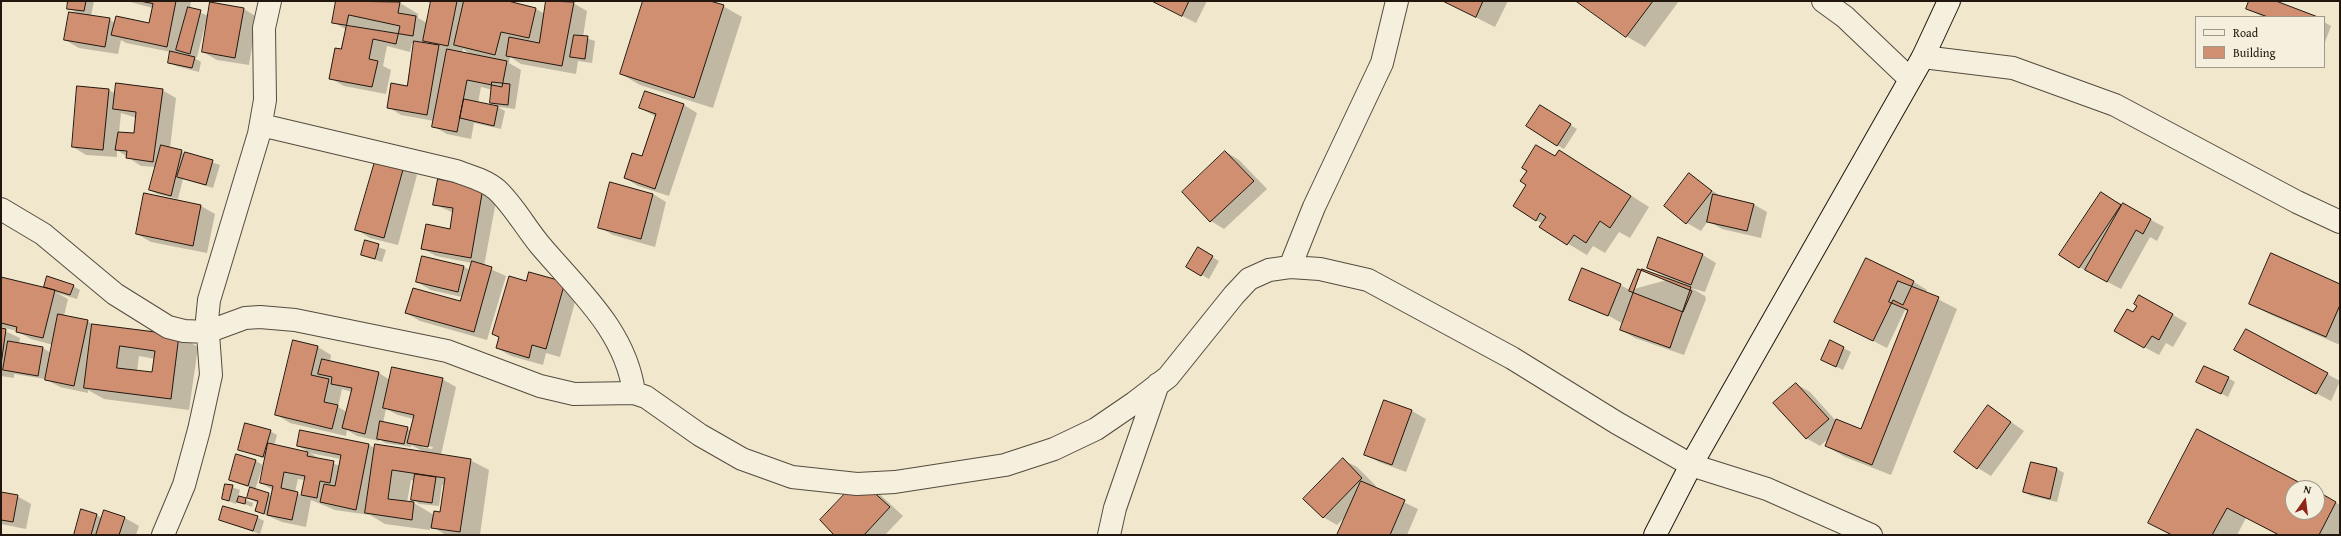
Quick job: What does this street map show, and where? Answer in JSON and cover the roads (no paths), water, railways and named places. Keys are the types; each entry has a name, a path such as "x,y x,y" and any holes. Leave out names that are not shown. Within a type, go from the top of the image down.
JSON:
{"street":[{"path":"163,535 184,485 199,430 210,375 207,332 208,311 215,279 245,186 261,125 265,100 264,28 270,1"},
{"path":"1290,267 1314,207 1382,63 1397,1"},
{"path":"1823,1 1845,17 1910,79"},
{"path":"1655,535 1691,465 1923,57 1949,1"},
{"path":"1923,57 2013,68 2115,105 2297,202 2340,222"},
{"path":"261,125 456,171 480,180 496,190 514,210 539,244 594,306 617,341 631,371 634,393"},
{"path":"1,209 43,234 115,294 144,314 168,327 190,332 207,332 245,318 260,317 288,319 447,351 540,386 574,394 634,393 646,397 700,435 742,460 792,478 857,484 895,482 1005,465 1054,449 1096,429 1168,377 1234,295 1249,279 1269,270 1290,267 1320,269 1368,280 1512,358 1598,412 1691,465 1767,488 1871,535"},
{"path":"1109,535 1115,508 1158,384"}]}
